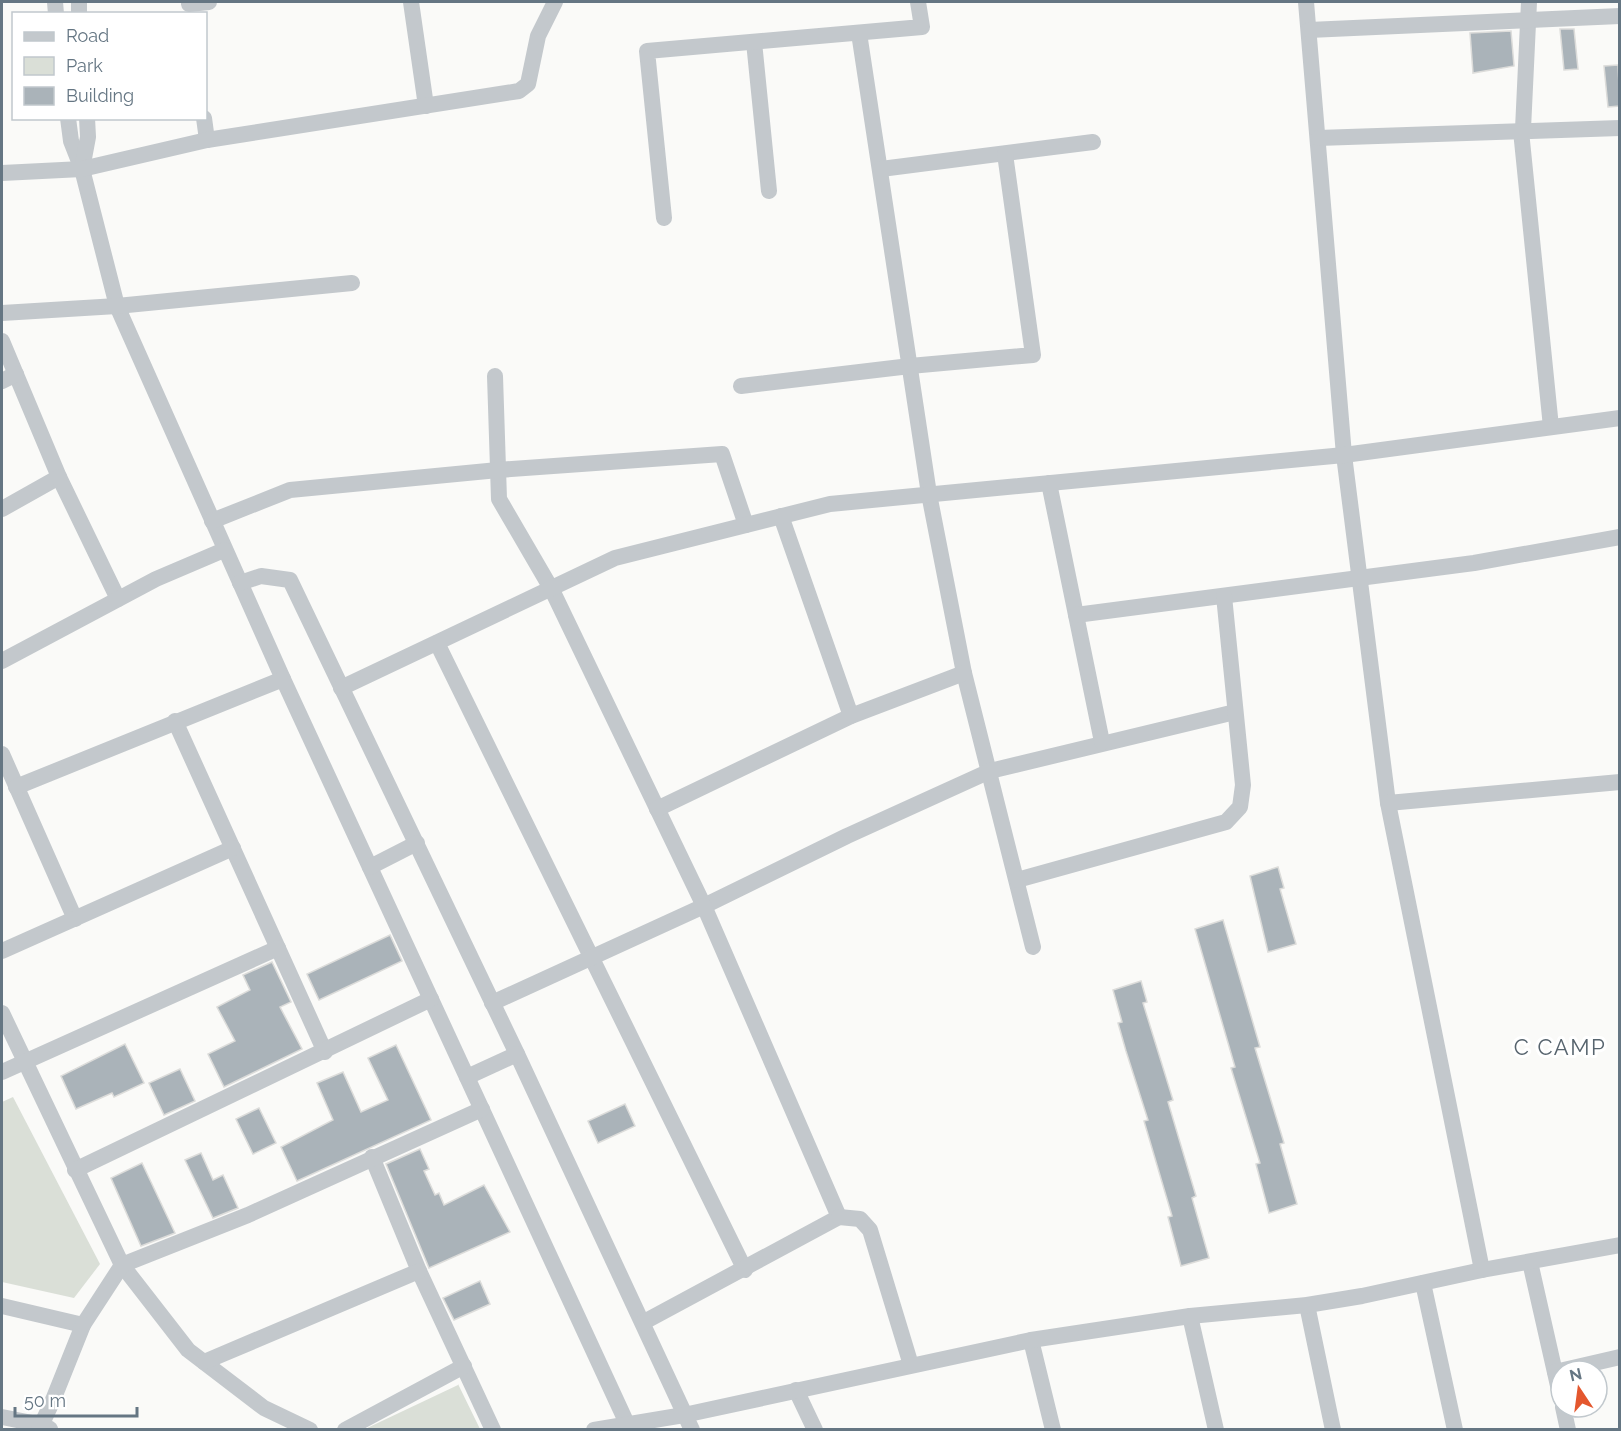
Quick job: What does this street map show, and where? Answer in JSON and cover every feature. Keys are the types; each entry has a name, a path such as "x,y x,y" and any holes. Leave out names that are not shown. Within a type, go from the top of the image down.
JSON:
{"street":[{"path":"190,6 209,2"},
{"path":"411,2 426,106"},
{"path":"2,173 82,170 207,140 525,89 538,36 555,2"},
{"path":"664,219 647,51 922,27 918,2"},
{"path":"1306,2 1344,455 1388,803 1482,1270"},
{"path":"1529,2 1523,129 1521,131 1551,428"},
{"path":"1310,30 1620,16"},
{"path":"859,33 929,494 964,673 1033,947"},
{"path":"754,42 769,191"},
{"path":"68,120 71,141 82,170 117,306 224,550 629,1426"},
{"path":"82,170 88,137 87,120"},
{"path":"204,120 207,140"},
{"path":"1318,138 1620,128"},
{"path":"881,169 1093,142"},
{"path":"741,386 910,366 1033,355 1005,153"},
{"path":"2,313 117,306 352,283"},
{"path":"2,341 9,377 118,599"},
{"path":"495,376 499,499 552,590 704,906 839,1217"},
{"path":"341,688 552,590 615,558 830,504 1344,455 1620,418"},
{"path":"212,521 290,490 498,470 722,454 746,525"},
{"path":"2,509 59,477"},
{"path":"1049,483 1102,742"},
{"path":"781,516 851,716"},
{"path":"1076,615 1358,580 1474,563 1620,537"},
{"path":"2,661 156,579 224,550"},
{"path":"240,583 261,576 290,580 644,1322 688,1422"},
{"path":"1017,880 1226,822 1240,807 1243,785 1224,596"},
{"path":"437,643 594,958 745,1270"},
{"path":"657,809 851,716 964,673"},
{"path":"16,787 283,679"},
{"path":"492,1003 594,958 847,836 990,771 1102,742 1235,712"},
{"path":"175,721 325,1052"},
{"path":"2,754 75,919"},
{"path":"1388,803 1620,782"},
{"path":"370,867 417,843"},
{"path":"2,951 233,848"},
{"path":"2,1072 278,948"},
{"path":"75,1170 325,1052 431,999"},
{"path":"2,1013 22,1062 122,1265 188,1350 264,1408 310,1430"},
{"path":"467,1077 517,1054"},
{"path":"2,1417 44,1428 83,1325 122,1265 248,1215 482,1109"},
{"path":"372,1157 419,1270 493,1430"},
{"path":"644,1322 745,1270 839,1217 860,1219 870,1230 911,1365"},
{"path":"594,1430 688,1422 796,1390 1031,1340 1190,1316 1307,1305 1620,1245"},
{"path":"1530,1262 1552,1359"},
{"path":"204,1362 419,1270"},
{"path":"1423,1282 1455,1430"},
{"path":"1307,1305 1333,1430"},
{"path":"2,1306 83,1325"},
{"path":"1190,1316 1216,1430"},
{"path":"1031,1340 1053,1430"},
{"path":"345,1430 464,1366"},
{"path":"796,1390 815,1430"}],"green space":[{"path":"13,1097 100,1264 74,1298 2,1282 2,1102"},
{"path":"458,1385 480,1429 365,1429"}],"building":[{"path":"1560,29 1574,29 1578,69 1564,70"},
{"path":"1511,31 1514,66 1473,73 1470,33"},
{"path":"1618,65 1620,106 1608,107 1604,66"},
{"path":"1278,867 1284,888 1280,889 1296,944 1268,952 1250,876"},
{"path":"1223,920 1260,1047 1255,1048 1284,1143 1280,1144 1297,1204 1269,1213 1256,1164 1260,1163 1231,1068 1235,1067 1195,929"},
{"path":"390,935 402,961 319,1000 307,974"},
{"path":"272,962 291,1002 280,1007 302,1049 224,1087 208,1054 235,1041 217,1007 250,990 243,975"},
{"path":"1141,981 1147,1002 1143,1003 1173,1100 1168,1102 1196,1196 1192,1198 1209,1258 1181,1266 1168,1217 1172,1216 1144,1121 1148,1120 1118,1023 1122,1022 1113,990"},
{"path":"125,1044 144,1083 114,1097 112,1093 76,1109 61,1076"},
{"path":"396,1045 431,1120 297,1181 281,1147 333,1120 317,1083 343,1072 361,1112 388,1100 368,1058"},
{"path":"180,1069 195,1101 164,1115 149,1083"},
{"path":"625,1104 635,1126 598,1143 588,1121"},
{"path":"259,1108 276,1143 253,1154 236,1119"},
{"path":"420,1149 429,1169 424,1171 435,1195 439,1193 444,1205 484,1185 510,1232 429,1268 386,1164"},
{"path":"201,1153 213,1180 223,1175 238,1208 213,1218 185,1160"},
{"path":"142,1163 175,1233 141,1246 111,1178"},
{"path":"480,1281 490,1304 454,1320 443,1298"}],"district":[{"name":"C CAMP","path":"1560,1047"}]}
